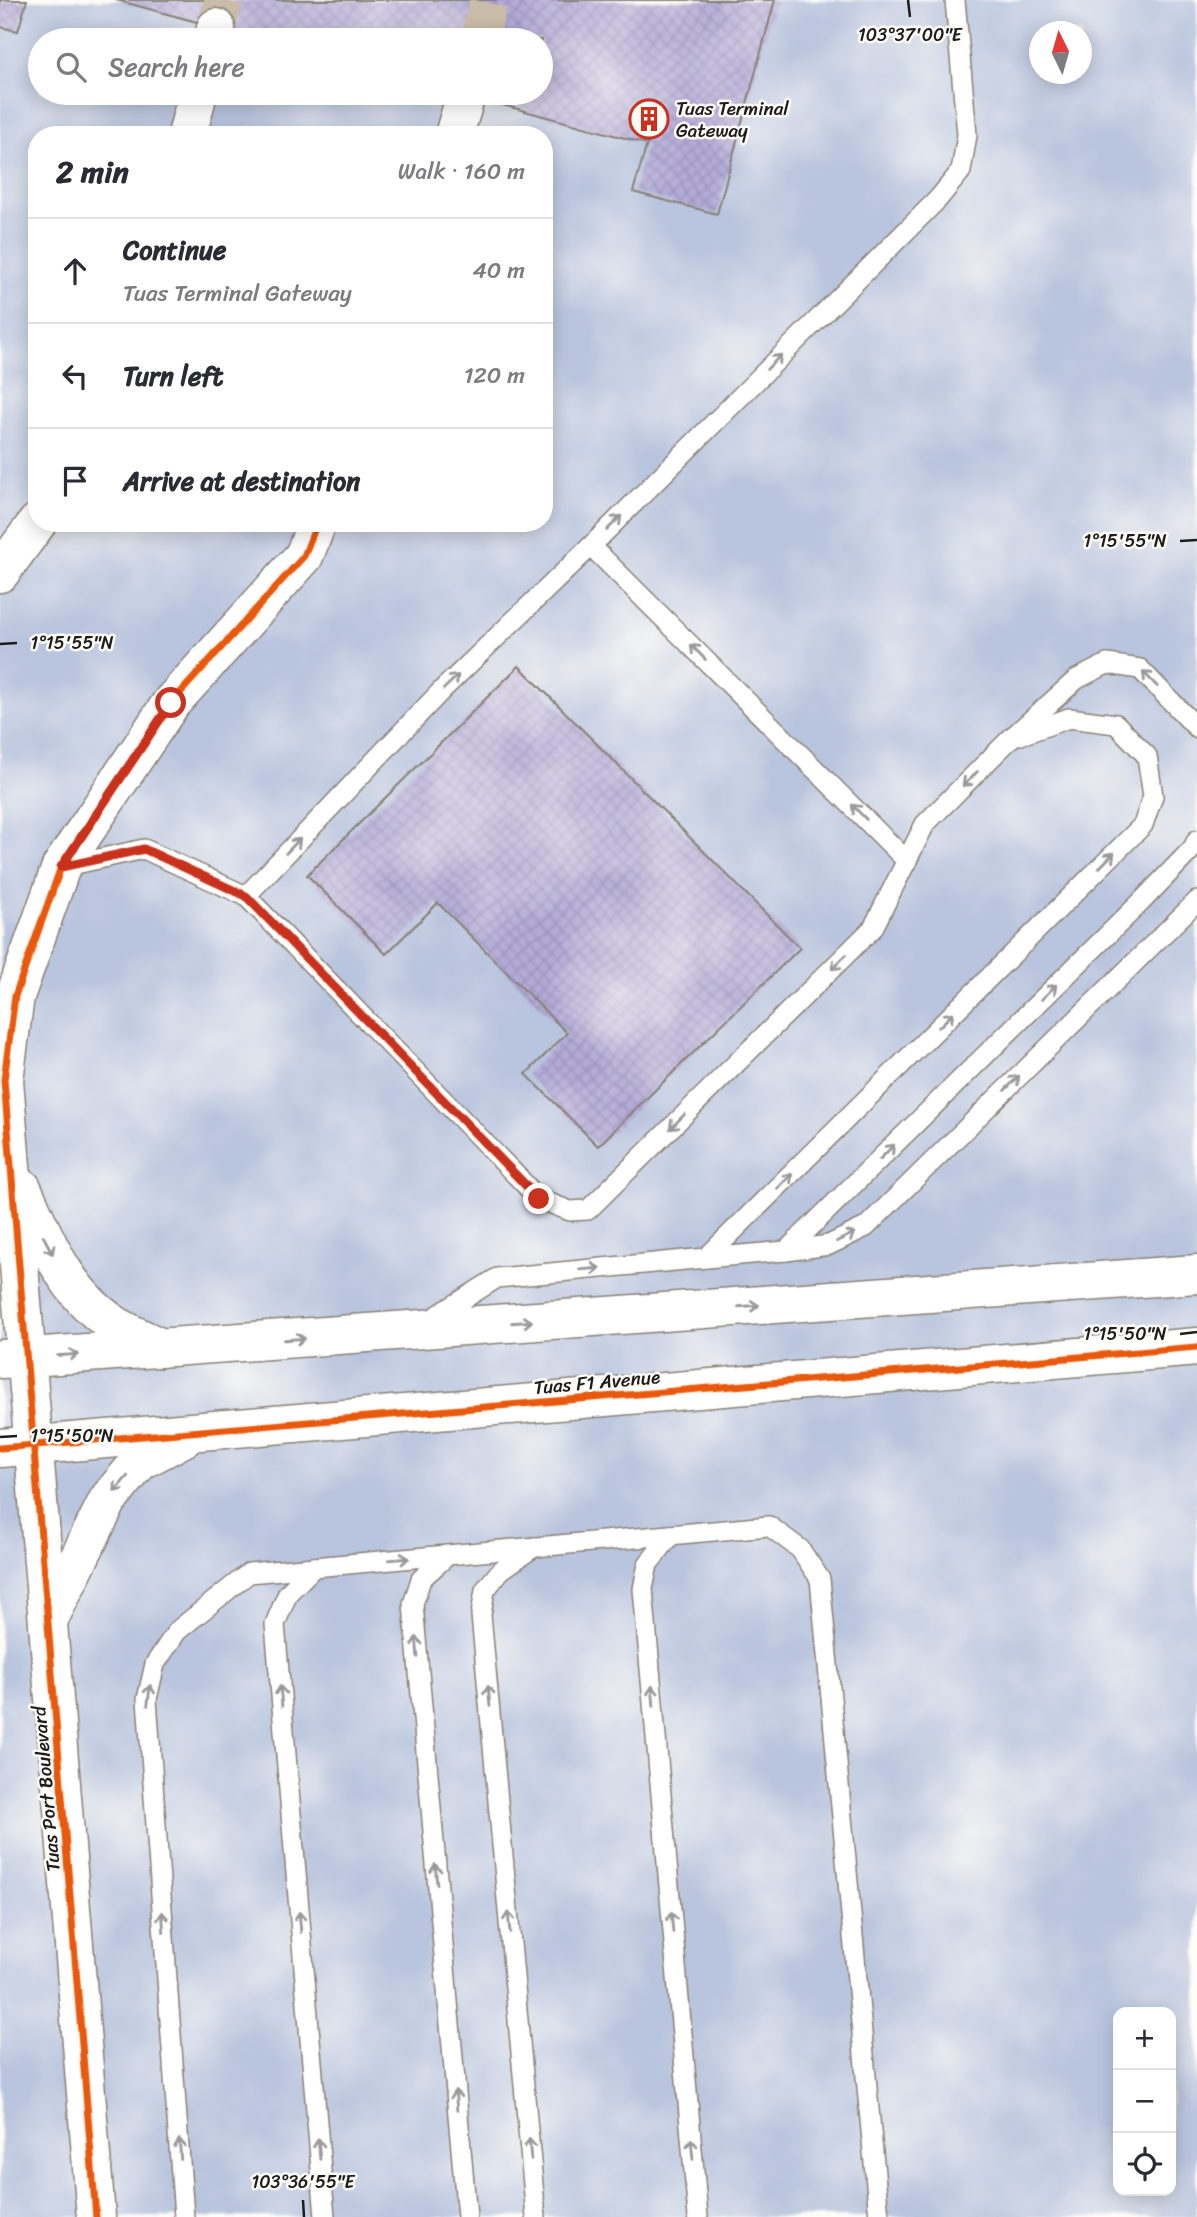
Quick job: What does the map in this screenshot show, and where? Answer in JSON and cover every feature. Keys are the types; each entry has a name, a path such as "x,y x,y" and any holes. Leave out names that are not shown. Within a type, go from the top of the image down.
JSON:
{"street":[{"path":"189,126 195,105"},
{"path":"457,126 463,105"},
{"path":"0,573 30,532"},
{"path":"313,532 304,556 171,703 61,867 15,996 4,1080 10,1160 13,1359 1197,1274"},
{"path":"10,1160 48,1246 78,1292 111,1322 161,1348"},
{"name":"Tuas F1 Avenue","path":"17,1446 1197,1347"},
{"name":"Tuas Port Boulevard","path":"13,1359 17,1446 48,1621 96,2217"},
{"path":"48,1621 108,1500 140,1461 196,1431"}],"lane":[{"path":"246,896 442,690 591,546 938,199 961,171 967,135 955,0"},
{"path":"591,546 907,861"},
{"path":"61,867 144,849 246,896 539,1199 570,1211 588,1210 873,928 925,824 1010,739 1077,679 1107,664 1140,669 1197,728"},
{"path":"706,1258 1143,825 1153,796 1147,756 1116,724 1069,718 1010,739"},
{"path":"786,1251 1142,901 1193,848 1197,840"},
{"path":"415,1330 497,1278 786,1251 829,1245 866,1227 1197,901"},
{"path":"184,2217 147,1699 155,1664 177,1631 248,1573 769,1526 800,1549 820,1579 879,2217"},
{"path":"671,1535 648,1564 643,1588 698,2217"},
{"path":"535,1547 501,1570 485,1590 481,1615 536,2217"},
{"path":"448,1555 422,1579 413,1604 467,2217"},
{"path":"314,1567 288,1593 275,1624 325,2217"}],"shaded area":[{"path":"0,0 1197,0 1197,2217 0,2217"}],"building":[{"path":"0,0 27,0 18,31 0,27"},
{"name":"Tuas Terminal Gateway","path":"116,0 775,0 717,214 633,192 647,144 503,105 553,105 553,28 219,28"},
{"path":"519,666 800,948 598,1146 526,1074 567,1033 438,903 386,954 307,875"}],"tunnel":[{"path":"216,28 224,0"},
{"path":"482,28 489,0"}],"cycle path":[{"path":"96,2217 4,1080 15,996 61,867 171,703 304,556 313,532"},
{"path":"0,1448 1197,1347"}],"place":[{"name":"Tuas Terminal Gateway","path":"649,119"}],"route":[{"path":"171,703 61,867 144,849 246,896 539,1199"}]}
